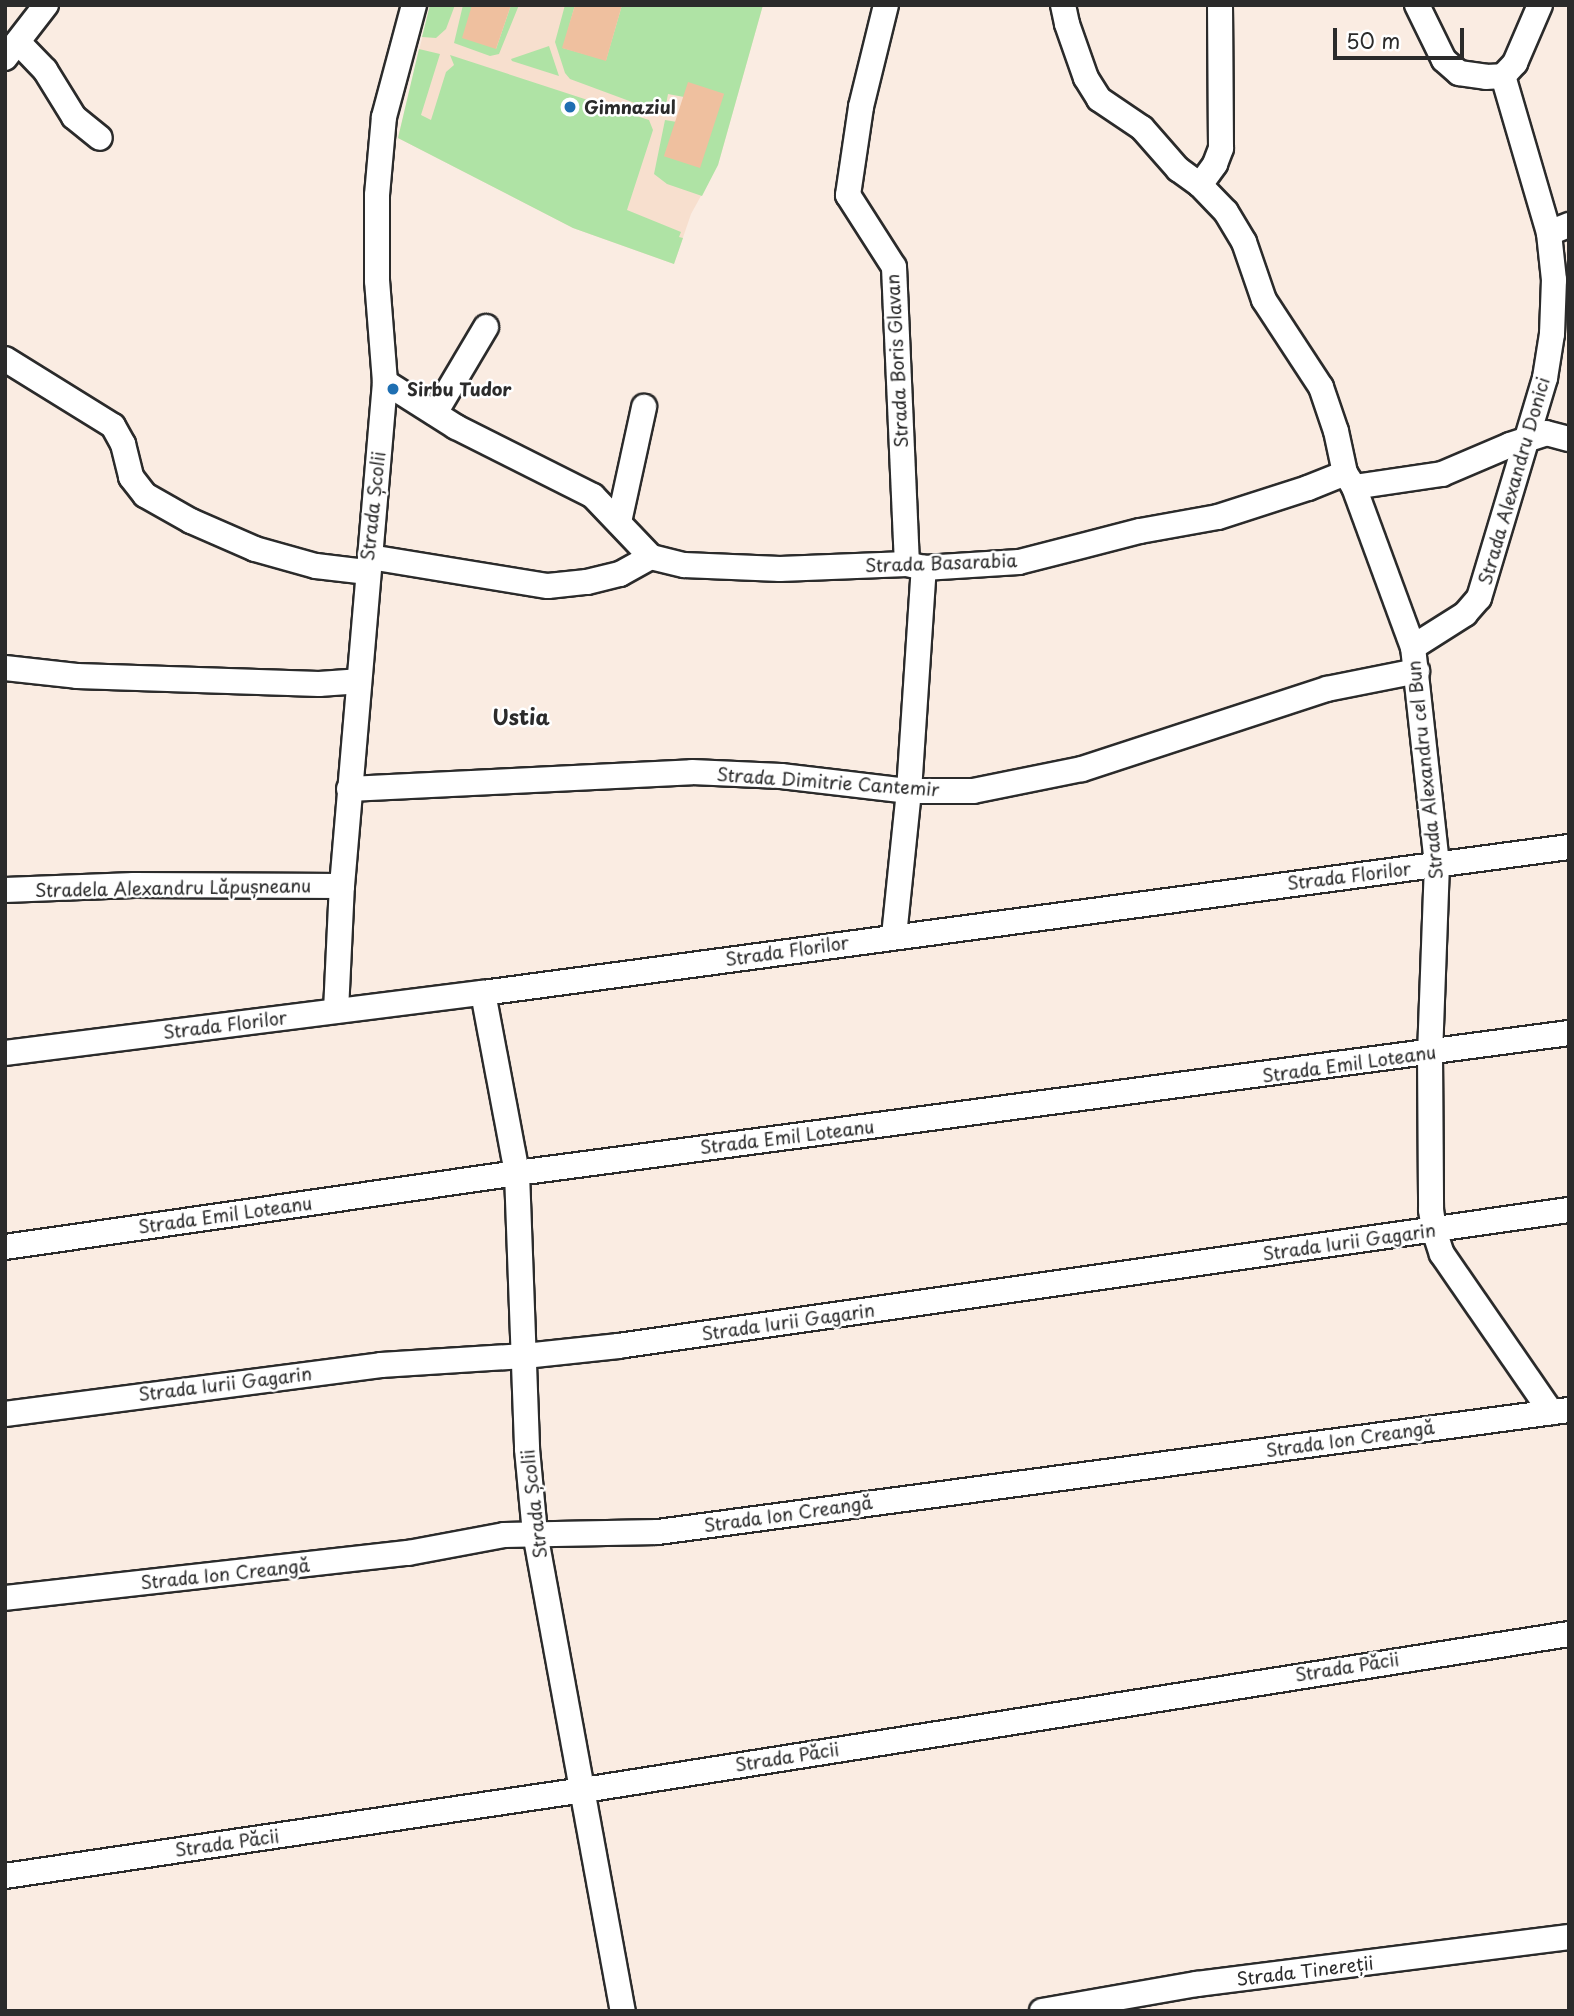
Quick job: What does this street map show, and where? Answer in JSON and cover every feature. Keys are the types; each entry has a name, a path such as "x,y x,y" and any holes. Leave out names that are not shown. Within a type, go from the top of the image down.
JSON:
{"street":[{"path":"46,5 12,50 45,70 74,117 100,138"},
{"name":"Strada Școlii","path":"336,1011 349,789 385,382 377,281 377,195 384,117 414,5"},
{"name":"Strada Boris Glavan","path":"886,5 861,107 848,195 894,267 915,566 909,791 894,936"},
{"name":"Strada Alexandru cel Bun","path":"1063,5 1086,78 1099,99 1142,128 1178,169 1200,185 1232,222 1244,242 1264,300 1321,387 1349,480 1415,659 1437,864 1430,1054 1431,1210 1434,1230 1442,1254 1560,1411"},
{"path":"1200,185 1215,164 1221,148 1220,5"},
{"path":"1417,5 1444,60 1459,72 1503,76 1515,63 1540,5"},
{"name":"Strada Alexandru Donici","path":"1415,659 1479,598 1561,323 1554,280 1559,229 1503,76"},
{"path":"435,413 486,327"},
{"path":"5,359 113,426 123,444 131,477 145,495 191,521 255,549 316,566 368,565 548,586 587,582 620,573 651,557 630,538 619,522 593,496 435,413 385,382"},
{"path":"619,522 644,407"},
{"name":"Strada Basarabia","path":"651,557 684,565 780,569 1019,562 1140,531 1219,517 1308,488 1349,480 1442,474 1546,433 1569,439"},
{"name":"Strada Dimitrie Cantemir","path":"349,789 692,772 781,776 909,791 973,791 1082,769 1415,659"},
{"path":"5,668 77,676 319,684 358,681"},
{"name":"Strada Florilor","path":"5,1053 483,993 1569,846"},
{"name":"Stradela Alexandru Lăpușneanu","path":"5,890 135,886 342,886"},
{"name":"Strada Școlii","path":"483,993 517,1173 527,1449 535,1533 623,2011"},
{"name":"Strada Emil Loteanu","path":"5,1247 517,1173 1430,1054 1511,1039 1569,1033"},
{"name":"Strada Iurii Gagarin","path":"5,1414 368,1366 525,1356 845,1315 1089,1276 1569,1210"},
{"name":"Strada Ion Creangă","path":"5,1598 408,1553 504,1535 658,1532 1560,1411"},
{"name":"Strada Păcii","path":"5,1876 584,1790 1569,1634"},
{"name":"Strada Tinereții","path":"1042,2011 1197,1984 1569,1937"}],"shaded area":[{"name":"Gimnaziul","path":"430,5 763,5 718,165 691,214 674,264 573,228 398,138"}],"green space":[{"path":"430,5 455,5 446,29 436,38 422,37"},
{"path":"463,5 472,5 496,49 511,5 519,5 499,54 490,56 454,43"},
{"path":"565,5 575,5 563,48 606,60 622,5 763,5 718,165 702,196 667,184 654,174 665,120 677,122 684,97 668,94 665,110 659,112 570,79 565,73 555,42"},
{"path":"549,46 559,76 511,59"},
{"path":"419,49 440,54 421,115 431,120 446,72 454,65 450,55 649,120 653,130 627,210 681,232 679,237 683,238 674,264 573,228 398,138"}],"building":[{"path":"472,5 511,5 496,49 462,38"},
{"path":"575,5 622,5 606,61 562,48"},
{"path":"688,82 724,94 700,168 664,156"}],"place":[{"name":"Gimnaziul","path":"570,107"},
{"name":"Sirbu Tudor","path":"393,389"}],"district":[{"name":"Ustia","path":"521,716"}]}
